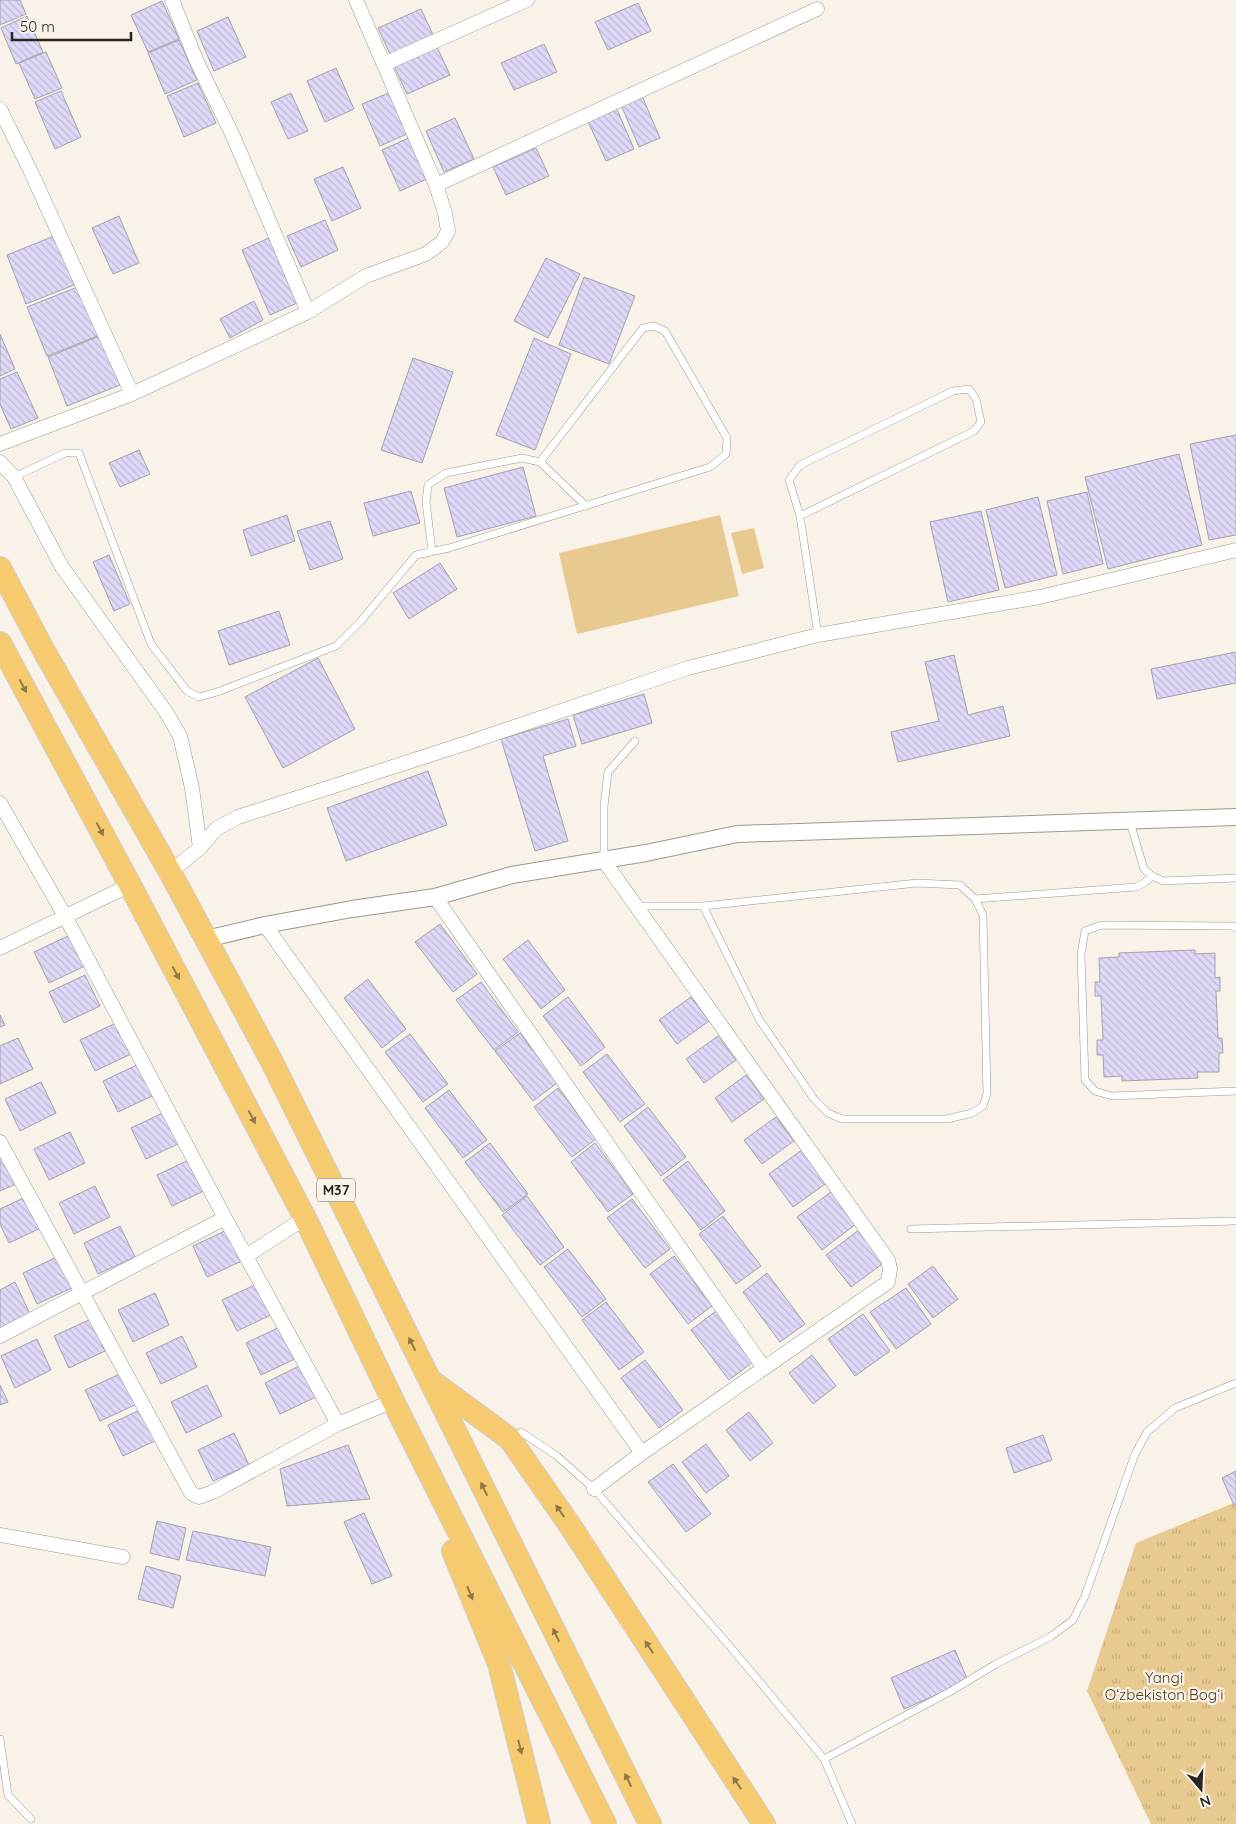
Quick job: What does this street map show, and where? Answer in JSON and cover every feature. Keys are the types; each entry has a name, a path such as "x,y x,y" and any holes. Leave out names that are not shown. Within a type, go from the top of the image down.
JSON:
{"highway":[{"name":"M37","path":"0,568 44,651 170,872 271,1060 650,1824"},
{"name":"M37","path":"0,643 305,1218 393,1401 605,1824"},
{"path":"430,1380 510,1439 571,1527 764,1824"},
{"path":"393,1401 499,1664 539,1824"}],"street":[{"path":"172,0 198,62 233,136 308,312"},
{"path":"0,444 132,394 308,312 366,276 426,254 442,242 448,231 445,212 436,184 356,0"},
{"path":"384,64 528,0"},
{"path":"436,184 816,9"},
{"path":"0,109 31,172 132,394"},
{"path":"0,462 14,477 62,567 166,712 180,736 192,788 200,848"},
{"path":"170,872 200,848 216,830 238,818 688,668 818,635 1040,596 1236,550"},
{"path":"0,804 65,916 225,1218 338,1424"},
{"path":"206,939 265,925 352,909 435,897 512,875 604,861 736,834 1236,817"},
{"path":"594,1489 642,1453 888,1282 890,1269 888,1260 604,861"},
{"path":"0,948 130,885"},
{"path":"435,897 764,1368"},
{"path":"265,925 642,1453"},
{"path":"0,1142 191,1493 199,1497 213,1492 338,1424 393,1401"},
{"path":"0,1336 225,1218"},
{"path":"246,1256 305,1218"},
{"path":"0,1535 123,1556"}],"lane":[{"path":"14,477 65,453 79,453 151,644 187,691 199,697 217,692 336,646 360,622 416,555 449,548 710,467 726,454 727,438 665,331 654,326 644,328 540,462"},
{"path":"800,516 974,431 981,422 976,399 969,389 953,391 800,464 789,480 800,516 818,635"},
{"path":"432,551 426,502 428,485 446,473 522,458 540,462 586,506"},
{"path":"604,861 604,806 608,772 634,741"},
{"path":"1130,822 1144,869 1152,876 1162,881 1236,878"},
{"path":"975,899 1136,887 1152,876"},
{"path":"636,906 704,906 917,883 960,885 975,899 983,915 987,1094 983,1106 972,1113 947,1120 842,1119 828,1112 814,1099 759,1019 704,906"},
{"path":"1236,928 1232,926 1101,925 1084,931 1081,954 1085,1080 1095,1091 1112,1096 1236,1091"},
{"path":"911,1229 1236,1221"},
{"path":"824,1759 945,1694 996,1664 1050,1637 1073,1620 1085,1596 1135,1454 1147,1432 1175,1408 1236,1383"},
{"path":"521,1432 558,1456 594,1489 824,1759 852,1824"},
{"path":"0,1739 8,1795 32,1819"}],"green space":[{"path":"720,515 739,596 577,634 559,553"},
{"path":"754,528 764,568 742,574 731,533"},
{"name":"Yangi Oʻzbekiston Bogʻi","path":"1236,1502 1236,1824 1151,1824 1087,1691 1136,1543"}],"building":[{"path":"0,0 20,0 26,14 0,25"},
{"path":"162,1 179,39 148,52 131,15"},
{"path":"638,3 651,31 608,50 595,22"},
{"path":"421,9 434,37 391,56 378,28"},
{"path":"27,16 43,52 16,64 1,28"},
{"path":"228,17 246,57 214,71 197,31"},
{"path":"179,40 197,80 165,94 148,53"},
{"path":"544,44 557,72 514,90 501,63"},
{"path":"437,47 450,75 407,94 394,66"},
{"path":"46,52 62,88 35,99 19,63"},
{"path":"336,68 354,109 325,122 307,81"},
{"path":"198,83 216,123 184,137 167,96"},
{"path":"61,91 81,137 55,149 35,102"},
{"path":"391,92 409,133 380,146 362,104"},
{"path":"291,93 308,131 288,139 271,102"},
{"path":"642,96 660,138 639,147 621,105"},
{"path":"615,105 634,149 606,161 586,117"},
{"path":"455,118 474,159 444,172 426,131"},
{"path":"411,137 429,178 400,191 382,150"},
{"path":"536,148 549,176 506,195 493,167"},
{"path":"343,167 361,208 332,221 314,179"},
{"path":"119,216 139,263 113,274 92,228"},
{"path":"325,220 338,250 301,267 287,236"},
{"path":"59,234 79,283 26,304 7,255"},
{"path":"269,238 297,303 270,315 242,250"},
{"path":"546,258 580,274 548,338 514,321"},
{"path":"584,277 635,296 609,364 559,345"},
{"path":"80,286 100,335 47,356 27,307"},
{"path":"254,301 263,320 230,338 220,319"},
{"path":"0,334 15,369 0,376"},
{"path":"100,336 120,385 67,406 48,357"},
{"path":"534,338 571,354 535,450 496,435"},
{"path":"413,358 453,372 422,463 381,450"},
{"path":"17,372 38,418 11,429 0,404 0,379"},
{"path":"1236,435 1236,535 1209,540 1190,444"},
{"path":"139,450 150,474 120,487 109,463"},
{"path":"1179,454 1202,545 1108,569 1085,477"},
{"path":"523,467 536,516 457,537 444,488"},
{"path":"411,491 420,523 373,536 364,503"},
{"path":"1087,492 1103,564 1063,574 1047,501"},
{"path":"1038,497 1057,575 1005,588 986,510"},
{"path":"981,511 999,590 948,602 930,522"},
{"path":"287,515 295,541 251,556 243,530"},
{"path":"330,521 343,559 310,570 297,531"},
{"path":"109,555 130,604 114,611 93,562"},
{"path":"440,563 457,589 409,619 393,593"},
{"path":"279,611 290,645 229,665 218,631"},
{"path":"1236,652 1236,683 1157,699 1151,669"},
{"path":"954,655 968,715 1003,706 1010,736 898,762 891,732 939,721 925,662"},
{"path":"318,658 355,729 283,768 245,697"},
{"path":"644,694 652,723 582,744 573,715"},
{"path":"568,719 576,746 543,756 568,841 535,851 501,739"},
{"path":"428,771 447,825 346,861 327,808"},
{"path":"440,924 477,974 453,992 415,942"},
{"path":"70,935 85,966 49,983 34,952"},
{"path":"528,940 565,990 541,1009 503,959"},
{"path":"1195,950 1195,954 1215,953 1215,978 1220,977 1220,991 1216,991 1218,1038 1222,1038 1223,1053 1219,1053 1219,1072 1197,1072 1198,1078 1122,1081 1122,1076 1104,1077 1103,1055 1097,1055 1097,1040 1103,1040 1101,996 1095,996 1095,982 1100,982 1099,958 1119,957 1119,953"},
{"path":"85,975 100,1006 64,1023 49,992"},
{"path":"368,979 406,1029 382,1048 344,998"},
{"path":"481,982 518,1032 494,1050 456,1000"},
{"path":"568,997 605,1047 581,1066 543,1016"},
{"path":"691,997 709,1021 677,1044 659,1020"},
{"path":"0,1015 5,1025 0,1027"},
{"path":"116,1023 131,1054 95,1071 80,1040"},
{"path":"520,1033 557,1083 533,1101 495,1051"},
{"path":"410,1034 448,1084 423,1102 385,1052"},
{"path":"718,1036 736,1060 704,1083 686,1059"},
{"path":"18,1038 33,1069 0,1084 0,1046"},
{"path":"607,1054 645,1104 620,1122 583,1072"},
{"path":"139,1064 154,1095 118,1112 103,1081"},
{"path":"746,1075 764,1099 732,1122 715,1098"},
{"path":"41,1082 56,1113 20,1131 5,1099"},
{"path":"558,1088 596,1139 572,1157 534,1107"},
{"path":"449,1090 487,1140 463,1158 425,1108"},
{"path":"648,1107 686,1157 661,1176 624,1126"},
{"path":"167,1111 182,1142 146,1159 131,1128"},
{"path":"776,1117 794,1141 762,1164 744,1140"},
{"path":"70,1132 85,1163 49,1180 34,1149"},
{"path":"490,1143 528,1194 503,1212 465,1162"},
{"path":"595,1143 633,1194 608,1212 571,1162"},
{"path":"803,1149 828,1182 793,1207 769,1174"},
{"path":"0,1153 18,1183 0,1191"},
{"path":"193,1158 208,1189 172,1206 157,1175"},
{"path":"688,1161 725,1211 701,1230 663,1180"},
{"path":"95,1186 110,1217 74,1234 59,1203"},
{"path":"831,1192 856,1224 822,1250 797,1217"},
{"path":"30,1195 45,1226 9,1243 0,1224 0,1209"},
{"path":"527,1196 564,1247 540,1265 502,1215"},
{"path":"632,1199 670,1249 645,1268 607,1218"},
{"path":"723,1216 761,1266 736,1284 699,1234"},
{"path":"120,1226 135,1257 98,1274 84,1243"},
{"path":"229,1229 244,1260 207,1277 193,1246"},
{"path":"860,1229 885,1262 851,1287 826,1255"},
{"path":"568,1249 606,1299 582,1317 544,1267"},
{"path":"59,1256 74,1287 37,1304 23,1273"},
{"path":"674,1256 712,1306 688,1324 650,1274"},
{"path":"933,1266 958,1299 933,1318 908,1284"},
{"path":"767,1273 805,1324 780,1342 743,1292"},
{"path":"15,1282 30,1314 0,1328 0,1290"},
{"path":"259,1283 273,1314 237,1331 222,1300"},
{"path":"906,1288 931,1324 896,1349 870,1312"},
{"path":"155,1293 169,1325 133,1342 118,1310"},
{"path":"606,1302 644,1352 619,1370 582,1320"},
{"path":"716,1311 753,1362 729,1380 691,1330"},
{"path":"863,1314 890,1351 855,1376 828,1339"},
{"path":"91,1319 105,1351 69,1368 54,1336"},
{"path":"282,1326 297,1358 261,1375 246,1343"},
{"path":"182,1336 197,1367 161,1384 146,1353"},
{"path":"37,1339 51,1370 15,1388 1,1356"},
{"path":"812,1355 836,1386 813,1404 789,1373"},
{"path":"645,1360 683,1410 659,1428 621,1378"},
{"path":"301,1365 316,1397 280,1414 265,1383"},
{"path":"122,1373 137,1404 100,1421 85,1390"},
{"path":"0,1385 8,1402 0,1405"},
{"path":"207,1385 222,1416 186,1433 171,1402"},
{"path":"144,1408 159,1439 123,1456 108,1425"},
{"path":"749,1412 773,1443 750,1461 726,1430"},
{"path":"234,1433 249,1465 213,1481 198,1450"},
{"path":"1043,1435 1052,1460 1014,1473 1006,1448"},
{"path":"706,1444 729,1476 706,1493 682,1462"},
{"path":"348,1445 370,1499 287,1506 280,1469"},
{"path":"673,1464 711,1514 686,1532 648,1482"},
{"path":"1236,1471 1236,1504 1234,1505 1222,1478"},
{"path":"364,1513 392,1576 372,1584 344,1522"},
{"path":"157,1521 186,1528 179,1560 150,1553"},
{"path":"193,1531 271,1547 265,1576 186,1560"},
{"path":"146,1566 181,1576 173,1608 138,1599"},
{"path":"955,1650 968,1681 904,1709 891,1678"}]}
